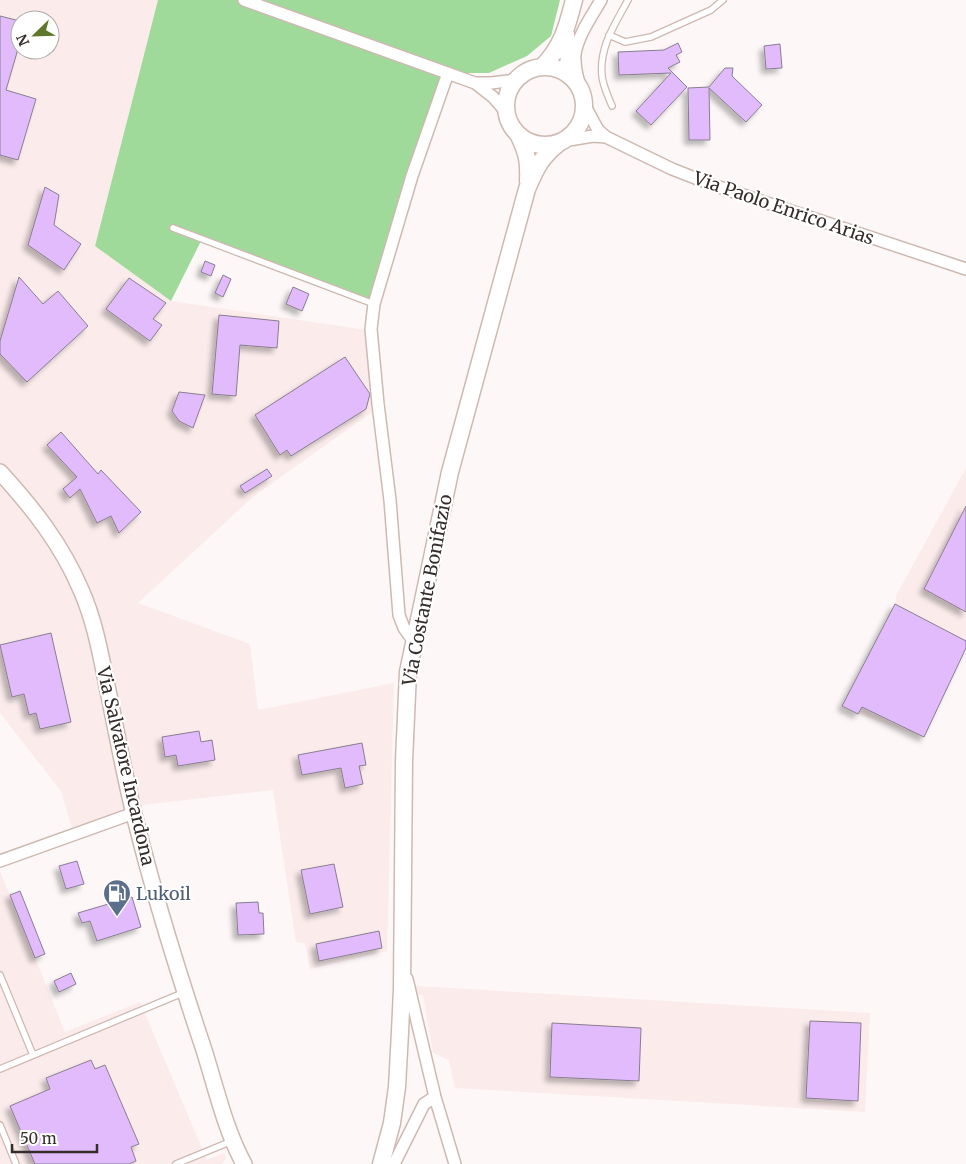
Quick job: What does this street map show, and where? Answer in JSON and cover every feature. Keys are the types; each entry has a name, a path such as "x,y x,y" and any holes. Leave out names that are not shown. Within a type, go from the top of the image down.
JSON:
{"main road":[{"path":"561,63 566,31 574,0"},
{"path":"527,189 543,157 575,132 584,114 581,93 556,52 566,31"},
{"path":"527,189 529,163 519,136 508,121 506,100 516,80 528,71 561,63"},
{"path":"519,136 533,144 550,146 561,142"},
{"name":"Via Costante Bonifazio","path":"400,1032 404,762 408,672 450,472 527,189"},
{"path":"370,1164 388,1092 400,1032"},
{"path":"381,1164 392,1123 397,1088 400,1032"}],"street":[{"path":"244,0 475,83 493,97 506,112"},
{"path":"561,63 601,0"},
{"path":"414,642 404,628 399,615 390,500 371,329 374,304 412,176 448,73"},
{"path":"475,83 516,80"},
{"path":"581,93 598,130 606,137"},
{"path":"561,142 593,136 606,137"},
{"name":"Via Paolo Enrico Arias","path":"606,137 672,169 705,182 784,210 966,269"},
{"name":"Via Salvatore Incardona","path":"0,472 51,534 67,560 89,610 101,657 134,813 161,913 233,1140 244,1164"},
{"path":"0,861 134,813"},
{"path":"402,962 435,1097 454,1164"},
{"path":"394,1164 424,1104 435,1097"}],"lane":[{"path":"612,106 602,78 601,55 609,35 628,0"},
{"path":"609,35 625,42 651,37 712,10 723,0"},
{"path":"173,228 374,304"},
{"path":"0,975 33,1055"},
{"path":"0,1069 185,992"},
{"path":"0,1125 16,1164"},
{"path":"176,1164 233,1140"}],"shaded area":[{"path":"0,0 158,0 95,246 171,301 367,330 375,410 254,496 138,603 250,644 258,710 394,683 387,951 310,969 305,943 296,942 273,790 142,805 72,828 61,791 0,713"},
{"path":"966,468 966,648 924,737 858,714 842,706 895,604 896,596"},
{"path":"0,871 65,1032 140,1002 207,1160 224,1153 226,1158 222,1164 0,1164"},
{"path":"416,986 870,1013 865,1112 455,1088 449,1060 433,1053 423,995 415,994"}],"green space":[{"path":"158,0 560,0 551,36 527,56 489,73 448,73 374,304 202,239 171,301 95,246"}],"building":[{"path":"0,16 10,18 10,60 15,60 6,90 36,99 18,160 0,155"},
{"path":"678,43 682,52 676,55 680,62 668,68 687,87 651,125 636,111 671,73 619,75 618,52 664,50"},
{"path":"780,44 782,68 766,69 764,46"},
{"path":"725,68 733,68 732,76 762,105 746,122 709,88 710,140 689,140 688,88 709,87"},
{"path":"45,187 59,195 54,225 81,244 64,270 28,245"},
{"path":"205,261 215,265 211,276 201,272"},
{"path":"223,275 231,279 223,297 215,293"},
{"path":"19,277 43,304 58,291 88,326 27,382 0,354 0,341"},
{"path":"129,278 166,303 153,319 162,325 150,341 106,309"},
{"path":"293,287 309,294 302,311 286,304"},
{"path":"219,315 279,321 277,348 240,345 236,396 212,394"},
{"path":"345,357 370,394 366,409 291,456 287,450 280,455 255,415"},
{"path":"179,392 205,395 193,428 179,421 172,411"},
{"path":"61,432 98,474 101,470 141,512 119,533 111,516 97,523 80,489 70,498 63,489 77,477 47,445"},
{"path":"267,469 272,476 245,493 240,486"},
{"path":"966,506 966,612 924,589"},
{"path":"895,604 966,641 966,648 924,737 862,707 858,714 842,706"},
{"path":"51,633 71,722 40,729 36,713 29,715 24,694 12,697 0,645"},
{"path":"199,731 201,742 212,740 215,760 178,766 176,755 165,757 162,737"},
{"path":"362,743 366,765 359,766 363,784 345,788 341,768 302,775 298,755"},
{"path":"77,861 84,884 66,889 59,866"},
{"path":"334,864 343,907 310,914 301,870"},
{"path":"20,891 45,954 35,958 10,895"},
{"path":"132,897 141,927 97,941 90,921 82,923 78,913"},
{"path":"258,902 259,913 263,913 264,934 238,935 236,903"},
{"path":"379,931 382,948 319,961 316,944"},
{"path":"71,973 76,984 59,992 54,981"},
{"path":"810,1021 861,1023 858,1101 806,1098"},
{"path":"552,1023 641,1028 639,1081 550,1077"},
{"path":"91,1060 95,1069 105,1065 139,1144 131,1147 136,1161 129,1164 35,1164 10,1106 50,1089 46,1078"}],"place":[{"name":"Lukoil","path":"117,917"}]}
